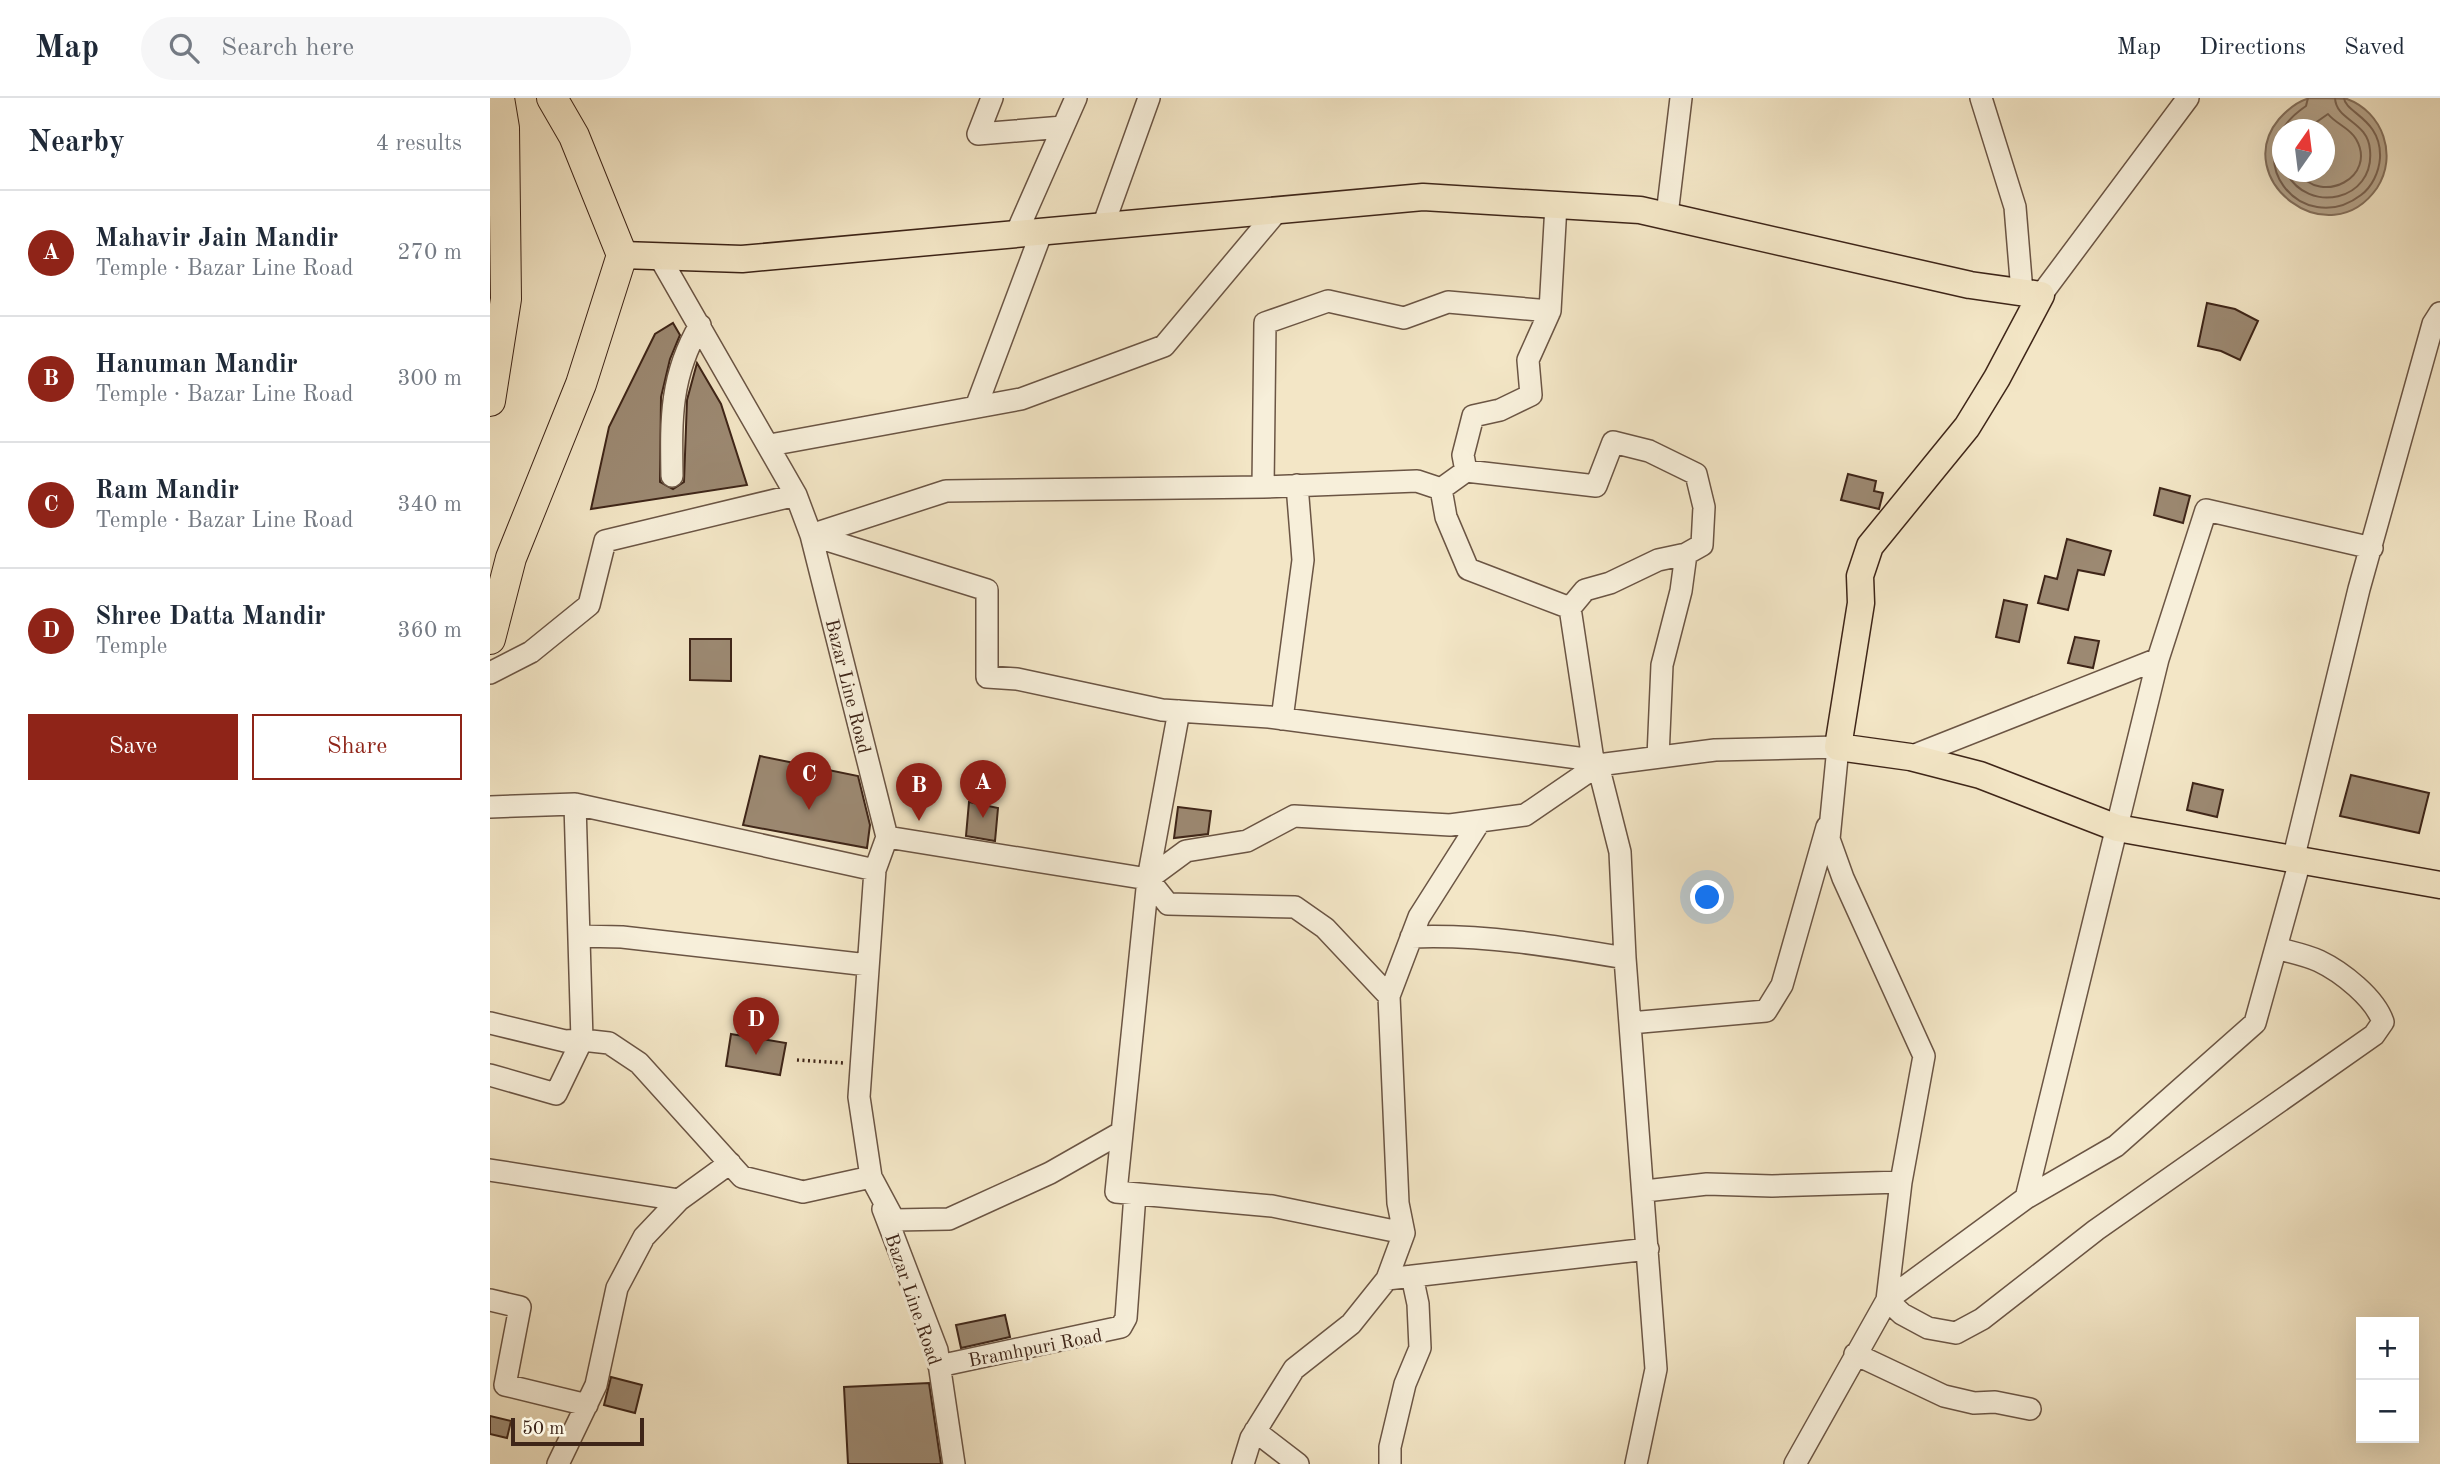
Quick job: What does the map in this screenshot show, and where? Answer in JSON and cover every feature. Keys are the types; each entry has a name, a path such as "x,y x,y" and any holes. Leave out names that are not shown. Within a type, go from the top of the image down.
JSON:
{"highway":[{"path":"490,401 506,299 504,128 499,98"},
{"path":"490,639 511,558 581,384 622,255 573,136 552,98"}],"main road":[{"path":"622,255 742,259 1423,197 1667,215 1825,254 1970,285 2031,293 1997,378 1967,427 1870,546 1860,576 1861,603 1838,747 1910,757 1980,775 2117,828 2440,885"}],"street":[{"path":"992,98 978,134 1063,127"},
{"path":"976,407 1063,127 1076,98"},
{"path":"1103,226 1149,98"},
{"path":"1667,215 1681,98"},
{"path":"1980,98 2015,207 2031,293"},
{"path":"2031,293 2188,98"},
{"path":"1466,471 1463,455 1473,416 1500,410 1531,395 1528,360 1550,311 1556,205"},
{"path":"770,445 1021,399 1164,346 1278,210"},
{"name":"Bazar Line Road","path":"659,256 770,445 796,495 811,535 887,837"},
{"path":"1263,487 1265,323 1328,301 1404,318 1448,302 1550,311"},
{"path":"1795,1464 1854,1354 1887,1300 2026,1198 2116,1146 2255,1023 2276,948 2359,589 2433,324 2440,313"},
{"path":"672,476 671,410 684,352 700,325"},
{"path":"811,535 987,590 987,677 1017,679 1179,711 1282,719 1594,760 1570,608 1585,590 1610,583 1658,560 1686,554 1702,545 1704,507 1696,474 1649,451 1612,442 1596,486 1466,471 1441,489"},
{"path":"811,535 946,491 1263,487 1417,481 1441,489"},
{"path":"1282,719 1303,561 1297,485"},
{"path":"1441,489 1446,517 1468,569 1570,608"},
{"path":"490,673 531,652 589,605 605,541 796,495"},
{"path":"2026,1198 2158,659 2206,510 2372,548"},
{"path":"1658,757 1662,665 1681,591 1686,554"},
{"path":"1910,757 2158,659"},
{"path":"1179,711 1149,879 1116,1192 1272,1206 1405,1233"},
{"path":"1149,879 1186,851 1247,841 1294,816 1450,825 1525,815 1598,765 1715,750 1838,747 1829,839 1843,878 1924,1056 1900,1182 1887,1300"},
{"path":"1598,765 1620,852 1625,958 1645,1191 1656,1369 1636,1464"},
{"path":"490,807 575,804 875,870"},
{"path":"490,1075 556,1094 582,1040 575,804"},
{"path":"1630,1023 1766,1011 1782,985 1832,809"},
{"path":"1244,1464 1255,1432 1294,1369 1351,1324 1387,1279 1405,1233 1398,1203 1388,996 1419,916 1480,821"},
{"path":"1122,1132 1050,1174 949,1219 894,1220 871,1178 859,1097 875,870 887,837 1149,879 1168,904 1295,907 1325,928 1388,996"},
{"path":"579,936 622,937 868,965"},
{"path":"1411,937 1451,936 1554,946 1625,958"},
{"path":"1887,1300 1902,1314 1928,1328 1956,1333 1982,1319 2096,1230 2374,1035 2383,1022 2379,1010 2344,978 2318,960 2276,948"},
{"path":"490,1023 565,1041 609,1043 639,1063 742,1177 803,1192 871,1178"},
{"path":"558,1464 596,1385 617,1288 644,1237 679,1200 730,1163"},
{"path":"490,1170 679,1200"},
{"name":"Bazar Line Road","path":"871,1178 937,1350 954,1464"},
{"path":"1645,1191 1707,1184 1772,1186 1900,1182"},
{"name":"Bramhpuri Road","path":"939,1366 1121,1327 1126,1318 1135,1194"},
{"path":"1387,1279 1648,1249"},
{"path":"1390,1464 1390,1447 1405,1384 1420,1348 1418,1304 1412,1276"},
{"path":"490,1300 520,1307 498,1384 587,1405"},
{"path":"1854,1354 1944,1396 1974,1404 1995,1402 2030,1409"},
{"path":"1255,1432 1298,1464"}],"path":[{"path":"797,1060 862,1064"}],"water":[{"path":"2310,98 2347,99 2359,105 2378,124 2386,149 2383,176 2377,188 2357,207 2334,215 2312,212 2291,202 2275,185 2274,182 2335,182 2335,119 2279,119 2293,106"},
{"path":"2272,132 2272,178 2266,165 2267,142"}],"building":[{"path":"2207,303 2235,309 2258,321 2240,360 2221,351 2198,346"},
{"path":"673,323 680,335 670,359 661,397 660,482 673,489 684,482 687,400 697,363 721,404 747,485 591,509 609,427 655,334"},
{"path":"1848,474 1876,481 1874,491 1883,493 1879,509 1841,500"},
{"path":"2160,488 2190,496 2183,523 2154,515"},
{"path":"2067,539 2111,551 2104,575 2078,570 2068,610 2038,603 2045,576 2057,579"},
{"path":"2004,600 2027,605 2019,642 1996,637"},
{"path":"2075,637 2099,641 2093,668 2068,663"},
{"path":"690,639 731,639 731,681 690,680"},
{"path":"760,756 858,776 870,825 867,848 743,825"},
{"path":"2351,775 2429,793 2419,833 2340,816"},
{"path":"2193,783 2223,790 2217,817 2187,810"},
{"path":"969,802 998,808 995,841 966,836"},
{"path":"1178,807 1211,811 1208,834 1174,838"},
{"path":"731,1034 786,1043 780,1075 726,1066"},
{"path":"1005,1315 1010,1337 961,1348 956,1325"},
{"path":"611,1377 642,1385 635,1413 604,1405"},
{"path":"929,1383 941,1464 848,1464 844,1387"},
{"path":"490,1416 511,1421 507,1438 490,1434"}],"place":[{"name":"Ram Mandir","path":"809,810"},
{"name":"Mahavir Jain Mandir","path":"983,818"},
{"name":"Hanuman Mandir","path":"919,821"},
{"name":"Shree Datta Mandir","path":"756,1055"}]}
